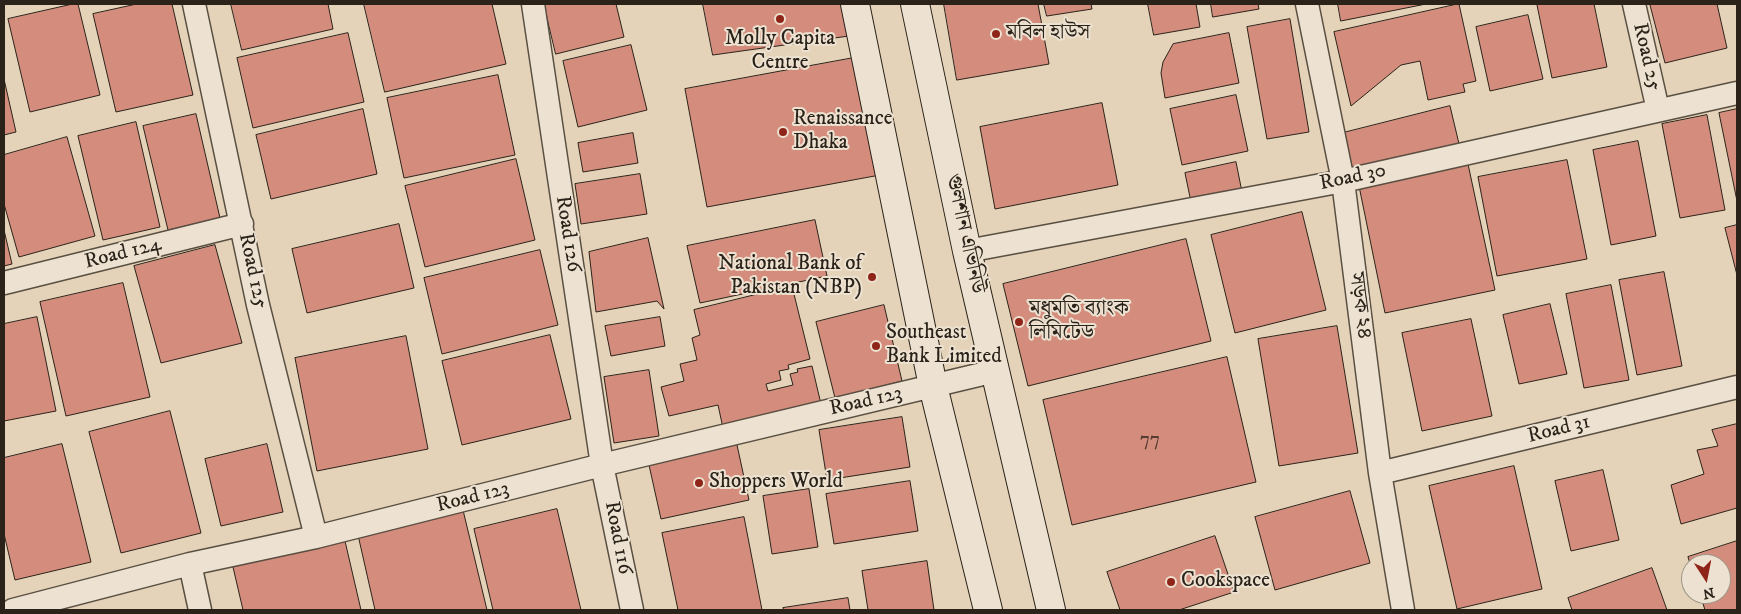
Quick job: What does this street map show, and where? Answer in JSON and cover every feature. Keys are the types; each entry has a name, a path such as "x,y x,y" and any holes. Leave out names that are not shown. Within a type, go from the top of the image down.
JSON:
{"main road":[{"path":"855,4 933,386 988,610"},
{"name":"গুলশান এভিনিউ","path":"915,4 967,251 1051,610"}],"street":[{"name":"Road 125","path":"194,4 258,305 316,537"},
{"name":"Road 126","path":"532,4 602,465"},
{"name":"সড়ক ২৪","path":"1308,4 1344,181 1380,474 1403,610"},
{"name":"Road 25","path":"1634,4 1658,110"},
{"name":"Road 30","path":"967,251 1344,181 1737,93"},
{"name":"Road 124","path":"4,284 242,224"},
{"name":"Road 123","path":"13,610 190,564 316,537 602,465 995,371"},
{"name":"Road 31","path":"1380,474 1737,387"},
{"name":"Road 116","path":"602,465 632,610"},
{"path":"190,564 200,610"}],"building":[{"path":"78,4 100,95 30,112 8,19"},
{"path":"137,4 172,4 193,95 116,112 93,14"},
{"path":"231,4 328,4 333,29 242,50"},
{"path":"364,4 492,4 506,64 385,92"},
{"path":"544,4 616,4 624,37 556,54"},
{"name":"Molly Capita Centre","path":"703,4 850,4 856,35 713,55"},
{"name":"মবিল হাউস","path":"944,4 1038,4 1049,64 957,80"},
{"path":"1044,4 1091,4 1092,9 1047,16"},
{"path":"1148,4 1196,4 1200,27 1154,35"},
{"path":"1211,4 1258,4 1259,9 1213,17"},
{"path":"1338,4 1426,4 1341,21"},
{"path":"1459,4 1476,81 1463,84 1465,92 1428,100 1420,61 1401,65 1351,106 1334,32"},
{"path":"1594,4 1607,67 1552,78 1537,5"},
{"path":"1717,4 1727,48 1665,63 1650,5"},
{"path":"1528,15 1543,79 1490,91 1476,27"},
{"path":"1290,19 1309,132 1267,139 1247,27"},
{"path":"348,33 364,102 253,128 237,58"},
{"path":"1229,33 1239,83 1165,98 1161,73 1163,62 1173,44"},
{"path":"631,45 647,110 578,127 563,61"},
{"name":"Renaissance Dhaka","path":"859,57 880,175 707,207 685,89"},
{"path":"498,75 515,155 404,178 387,98"},
{"path":"4,79 16,132 4,135"},
{"path":"1236,95 1248,151 1182,165 1170,109"},
{"path":"1102,103 1118,185 995,209 980,127"},
{"path":"1450,106 1460,148 1349,175 1339,134"},
{"path":"363,109 377,174 271,199 256,135"},
{"path":"1737,109 1737,201 1719,113"},
{"path":"196,114 220,218 168,230 143,126"},
{"path":"1707,115 1725,210 1680,218 1662,124"},
{"path":"136,122 160,227 103,240 78,136"},
{"path":"633,133 638,163 583,172 578,143"},
{"path":"67,137 95,236 19,257 4,204 4,155"},
{"path":"1638,141 1656,236 1611,245 1593,150"},
{"path":"516,159 535,240 425,267 405,186"},
{"path":"1567,160 1587,259 1497,276 1478,177"},
{"path":"1236,162 1242,192 1191,202 1185,173"},
{"path":"1468,164 1495,290 1385,313 1359,186"},
{"path":"640,174 647,214 581,224 575,184"},
{"path":"1302,212 1326,310 1235,333 1211,235"},
{"path":"815,220 827,276 700,303 687,246"},
{"path":"399,224 414,288 307,313 292,249"},
{"path":"1737,225 1737,275 1725,228"},
{"path":"4,230 12,264 4,266"},
{"path":"648,238 664,309 657,301 596,312 589,252"},
{"path":"1186,239 1211,341 1028,386 1003,284"},
{"path":"215,245 242,343 161,363 134,266"},
{"path":"540,250 558,325 442,354 424,278"},
{"path":"1664,272 1682,366 1637,375 1619,280"},
{"path":"123,283 150,397 66,416 40,302"},
{"path":"1611,285 1629,380 1584,388 1566,294"},
{"path":"792,286 810,359 788,365 789,369 779,371 781,380 766,384 768,391 793,385 790,374 798,372 797,369 812,366 821,404 723,428 718,405 669,416 661,387 684,381 680,364 697,360 692,338 700,335 694,310"},
{"path":"1550,304 1567,374 1519,384 1503,315"},
{"path":"884,305 902,381 835,398 816,322"},
{"path":"37,317 56,411 4,421 4,324"},
{"path":"660,317 665,346 611,356 605,326"},
{"path":"1471,319 1492,416 1422,431 1402,333"},
{"path":"1337,326 1358,453 1279,466 1258,339"},
{"path":"550,335 571,419 462,445 442,361"},
{"path":"406,336 428,449 317,471 295,358"},
{"path":"1227,357 1256,482 1072,525 1043,400"},
{"path":"649,370 659,436 614,443 604,377"},
{"path":"170,411 201,533 121,553 89,432"},
{"path":"902,417 910,467 827,480 819,430"},
{"path":"1737,424 1737,508 1681,524 1671,485 1704,474 1697,450 1718,446 1712,430"},
{"path":"62,444 91,562 15,580 4,534 4,458"},
{"path":"267,444 283,512 221,526 205,459"},
{"name":"Shoppers World","path":"737,445 749,500 661,519 649,465"},
{"path":"1514,466 1542,589 1457,609 1429,486"},
{"path":"1603,470 1619,540 1571,551 1555,481"},
{"path":"910,481 918,531 834,544 826,494"},
{"path":"809,489 818,547 772,554 763,496"},
{"path":"1350,491 1370,563 1275,590 1255,517"},
{"path":"557,509 581,610 493,610 474,529"},
{"path":"463,510 487,610 375,610 358,535"},
{"path":"744,517 762,610 678,610 662,533"},
{"name":"Cookspace","path":"1215,536 1234,592 1179,610 1120,610 1107,572"},
{"path":"345,541 361,610 243,610 233,567"},
{"path":"1737,541 1737,610 1705,610 1703,604 1731,604 1731,554 1697,554"},
{"path":"927,561 934,610 868,610 862,571"},
{"path":"1652,568 1667,610 1572,610 1568,598"},
{"path":"848,598 850,610 784,610 783,608"}],"place":[{"name":"Molly Capita Centre","path":"780,19"},
{"name":"মবিল হাউস","path":"996,34"},
{"name":"Renaissance Dhaka","path":"783,132"},
{"name":"National Bank of Pakistan (NBP)","path":"872,277"},
{"name":"মধুমতি ব্যাংক লিমিটেড","path":"1019,322"},
{"name":"Southeast Bank Limited","path":"876,346"},
{"name":"Shoppers World","path":"699,483"},
{"name":"Cookspace","path":"1171,582"}]}
